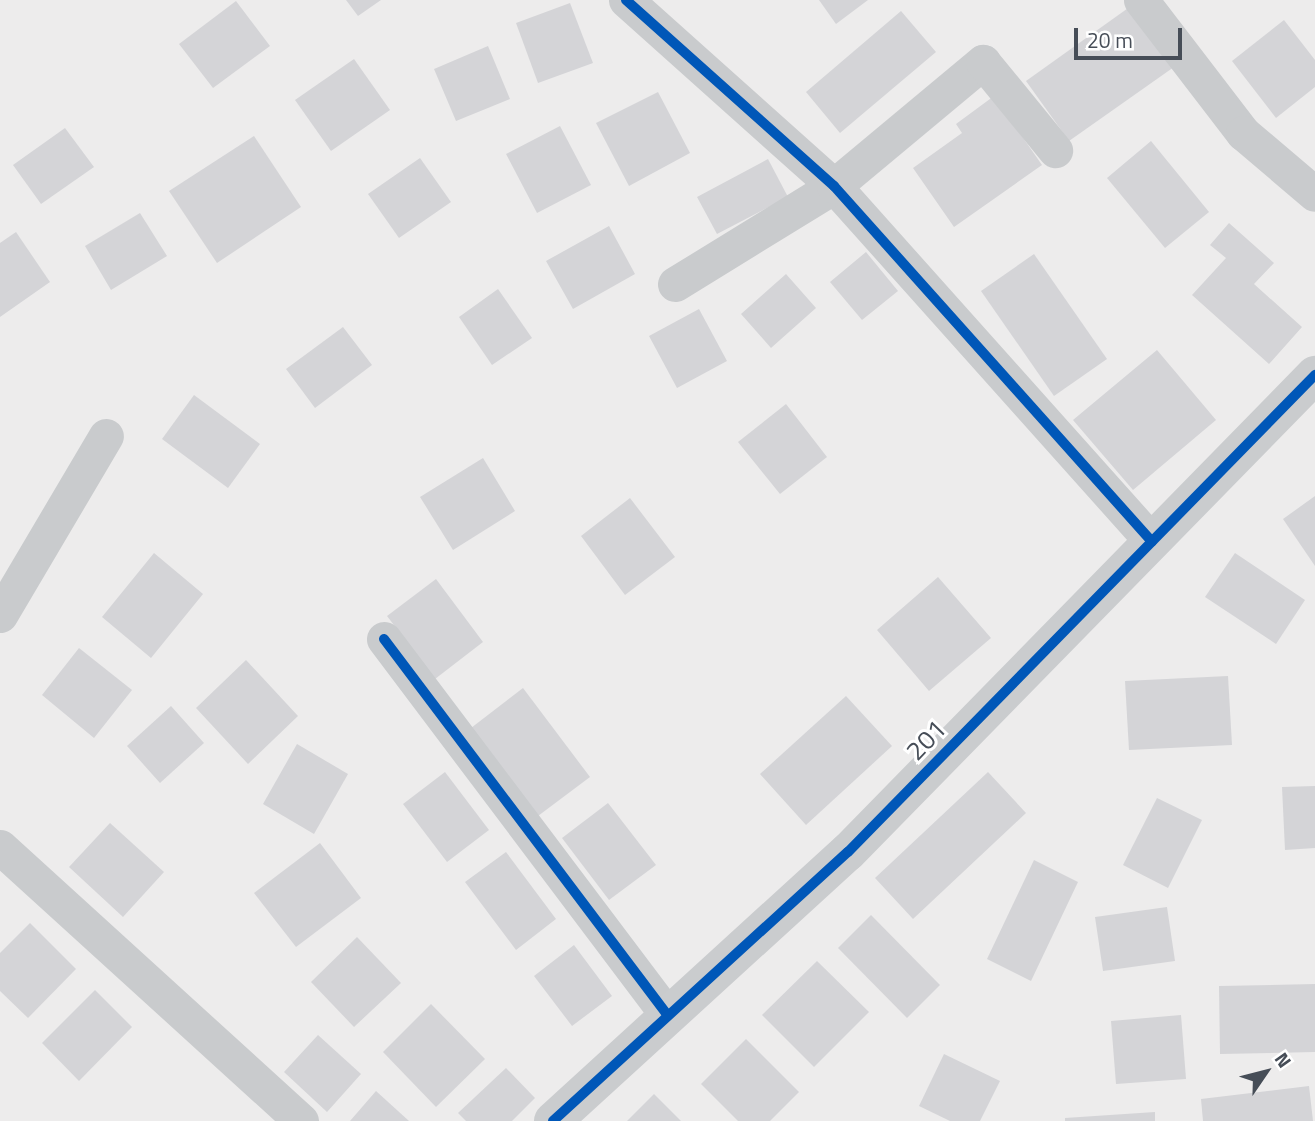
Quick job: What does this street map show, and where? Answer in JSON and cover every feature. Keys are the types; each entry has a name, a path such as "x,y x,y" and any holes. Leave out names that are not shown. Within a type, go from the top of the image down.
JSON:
{"street":[{"path":"626,0 834,186 1152,542"},
{"path":"1141,0 1243,133 1315,194"},
{"path":"675,284 834,186 983,62 1055,150"},
{"name":"201","path":"553,1121 667,1014 848,852 1315,375"},
{"path":"0,615 106,436"},
{"path":"384,639 667,1014"},
{"path":"0,847 301,1121"}],"building":[{"path":"346,0 381,0 358,16"},
{"path":"819,0 868,0 836,24"},
{"path":"236,1 270,46 213,88 179,44"},
{"path":"570,3 593,63 538,83 516,23"},
{"path":"1131,6 1174,67 1069,141 1026,81"},
{"path":"901,11 936,52 840,133 806,92"},
{"path":"1284,20 1315,60 1315,87 1276,118 1232,61"},
{"path":"488,46 510,99 456,121 434,69"},
{"path":"354,59 390,110 331,151 295,100"},
{"path":"658,92 690,153 629,186 596,123"},
{"path":"994,96 1042,165 954,227 913,168 962,133 956,124"},
{"path":"560,126 591,185 537,213 506,154"},
{"path":"65,128 94,167 41,204 13,165"},
{"path":"254,136 301,207 217,263 169,191"},
{"path":"1151,141 1209,212 1165,248 1107,178"},
{"path":"420,158 451,202 399,238 368,194"},
{"path":"768,159 788,197 717,234 697,197"},
{"path":"140,213 167,256 111,290 85,246"},
{"path":"1229,223 1274,263 1254,284 1302,327 1269,364 1192,295 1226,258 1210,245"},
{"path":"609,226 635,274 573,309 546,261"},
{"path":"16,232 50,282 0,317 0,243"},
{"path":"866,252 898,291 862,320 830,282"},
{"path":"1034,254 1107,359 1054,396 981,291"},
{"path":"786,274 816,308 771,348 741,314"},
{"path":"498,289 532,338 492,365 459,317"},
{"path":"699,309 727,361 677,388 649,336"},
{"path":"343,327 372,365 315,408 286,369"},
{"path":"1157,350 1216,420 1133,490 1073,420"},
{"path":"194,395 260,444 228,488 162,439"},
{"path":"786,404 827,457 780,494 738,442"},
{"path":"483,458 515,511 453,550 420,497"},
{"path":"1315,496 1315,566 1283,519"},
{"path":"630,498 675,557 625,595 581,536"},
{"path":"154,553 203,594 151,658 102,617"},
{"path":"1235,553 1305,600 1276,644 1205,597"},
{"path":"938,577 991,638 929,691 877,630"},
{"path":"436,579 483,642 435,679 387,616"},
{"path":"79,648 132,690 94,738 42,695"},
{"path":"246,660 298,716 248,764 196,708"},
{"path":"1228,676 1232,745 1129,750 1125,681"},
{"path":"523,688 590,777 538,816 471,728"},
{"path":"846,696 892,746 806,825 760,774"},
{"path":"171,706 204,743 160,783 127,746"},
{"path":"297,744 348,774 314,834 263,804"},
{"path":"445,772 489,830 447,862 403,804"},
{"path":"988,772 1026,813 913,919 875,878"},
{"path":"1315,786 1315,848 1285,850 1282,787"},
{"path":"1157,798 1202,820 1168,888 1123,865"},
{"path":"608,803 656,865 609,900 562,838"},
{"path":"110,823 164,872 123,917 69,867"},
{"path":"320,843 361,898 296,947 254,893"},
{"path":"506,852 556,919 516,950 465,882"},
{"path":"1034,860 1078,882 1031,981 987,959"},
{"path":"1167,907 1175,961 1103,971 1095,917"},
{"path":"871,915 940,985 907,1018 838,948"},
{"path":"30,923 76,969 28,1018 0,991 0,953"},
{"path":"357,937 401,983 354,1027 311,982"},
{"path":"574,945 612,996 572,1026 534,976"},
{"path":"817,961 869,1012 814,1067 762,1015"},
{"path":"1315,984 1315,1052 1220,1054 1219,986"},
{"path":"95,990 132,1027 79,1081 42,1043"},
{"path":"431,1004 485,1059 436,1107 383,1052"},
{"path":"1181,1015 1186,1079 1116,1084 1111,1021"},
{"path":"318,1035 361,1074 327,1112 284,1072"},
{"path":"746,1039 799,1092 770,1121 738,1121 701,1084"},
{"path":"944,1054 1000,1081 980,1121 950,1121 919,1106"},
{"path":"506,1068 535,1098 512,1121 466,1121 458,1113"},
{"path":"1309,1086 1313,1121 1203,1121 1201,1099"},
{"path":"376,1091 409,1121 350,1121"},
{"path":"654,1094 681,1121 627,1121"},
{"path":"1155,1112 1155,1121 1065,1121 1065,1118"}],"cycle path":[{"path":"626,0 834,186 1152,542"},
{"path":"553,1121 848,852 1315,375"},
{"path":"384,639 667,1014"}]}
